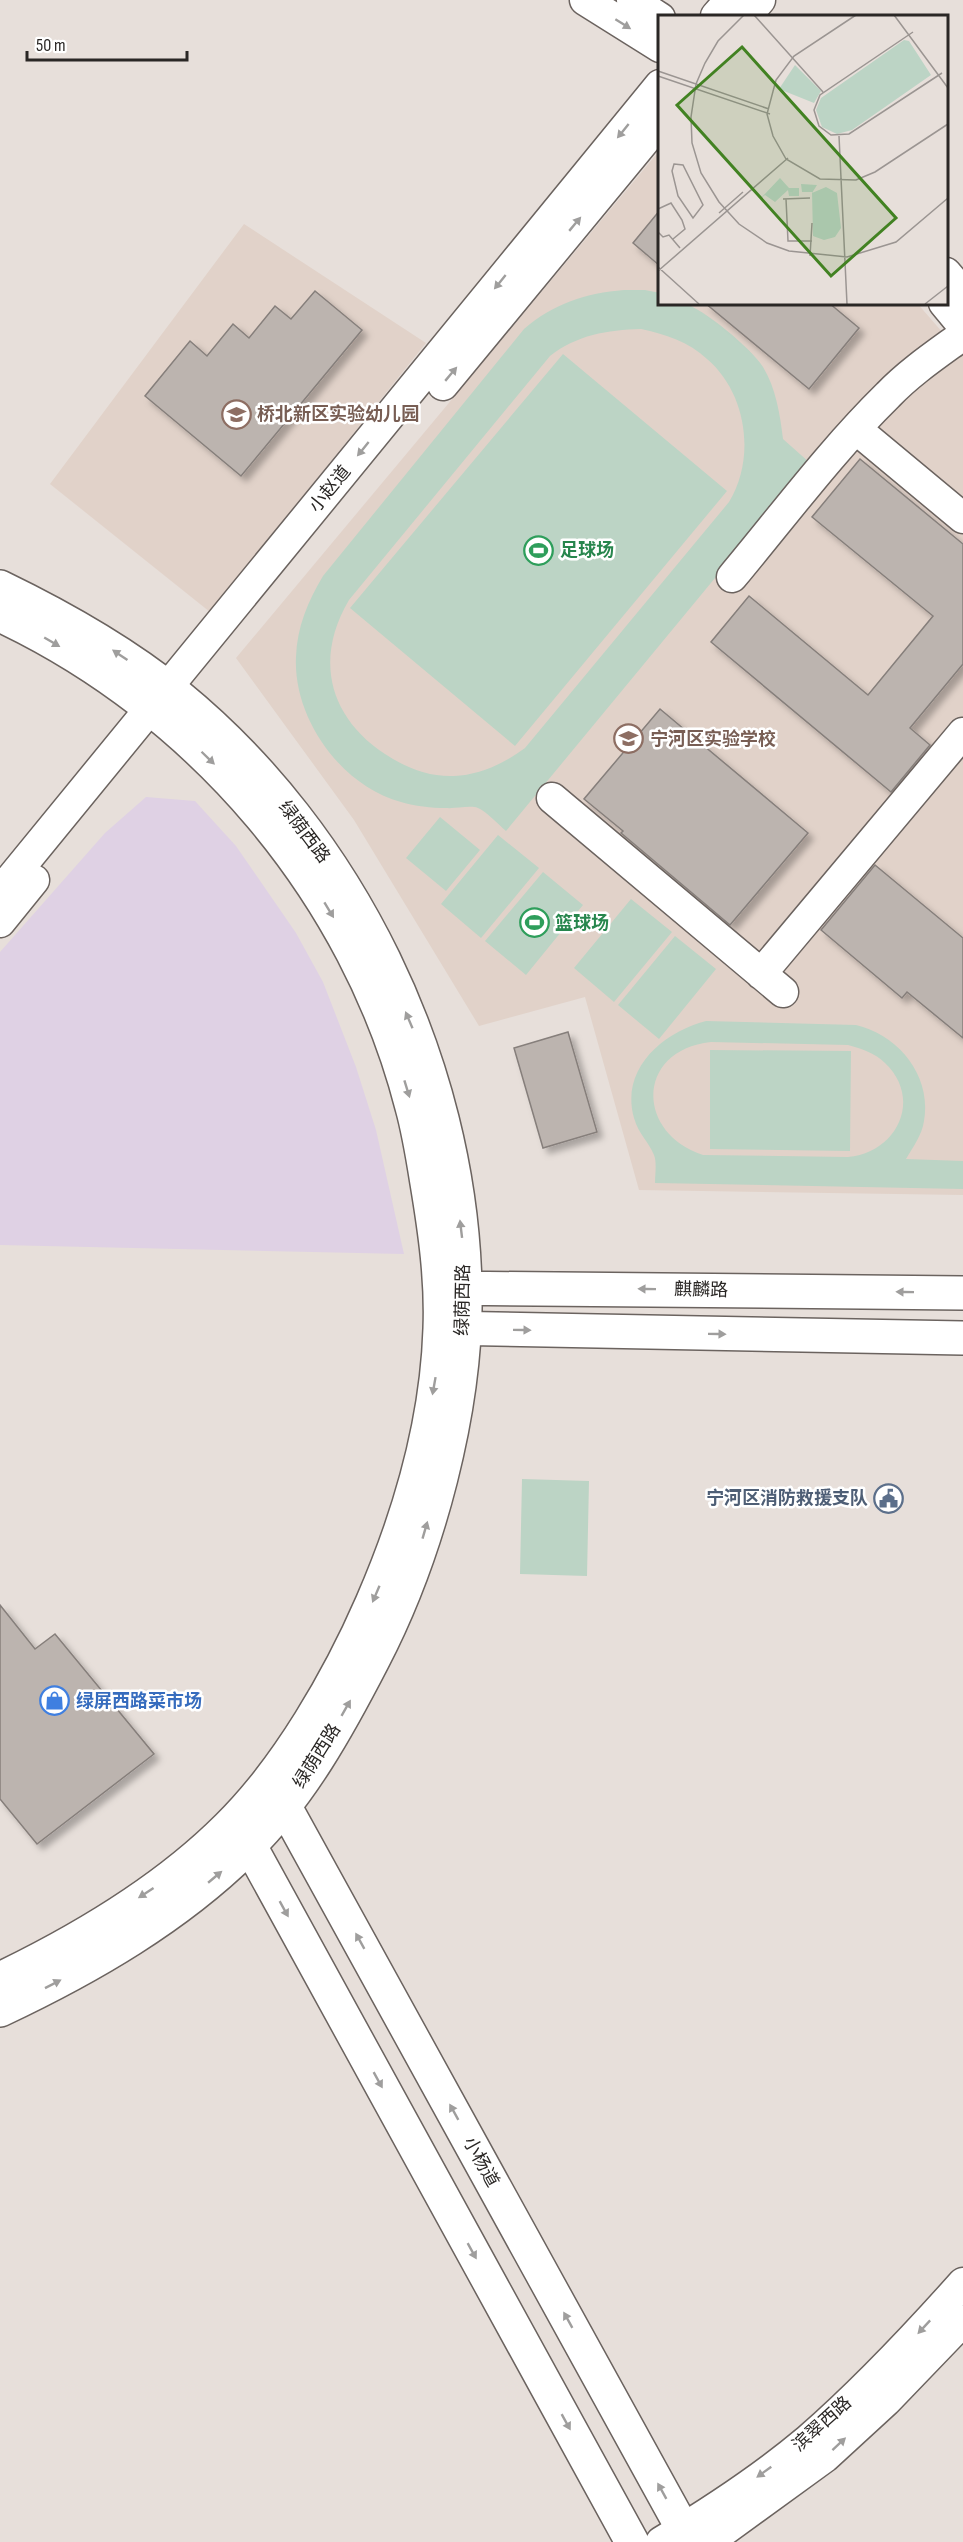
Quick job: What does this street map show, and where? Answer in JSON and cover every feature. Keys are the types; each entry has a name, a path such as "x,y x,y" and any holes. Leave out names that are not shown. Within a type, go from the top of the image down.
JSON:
{"main road":[{"name":"绿荫西路","path":"0,587 96,639 166,704"},
{"name":"绿荫西路","path":"0,615 166,704 236,749 298,820 339,880 378,950 417,1038 443,1121 456,1194 452,1288 455,1404 441,1477 408,1581 395,1614 361,1682 318,1756 274,1797 240,1835 215,1878 123,1945 53,1985 0,2010"},
{"name":"麒麟路","path":"452,1288 963,1293"},
{"path":"452,1329 963,1338"},
{"name":"小杨道","path":"274,1797 685,2539"},
{"name":"绿荫西路","path":"0,1979 52,1954 152,1889 196,1857 240,1835"},
{"path":"240,1835 632,2542"}],"street":[{"path":"585,0 658,46"},
{"path":"632,0 658,17"},
{"path":"717,15 730,0"},
{"path":"747,15 759,0"},
{"name":"小赵道","path":"0,922 166,704 658,89"},
{"name":"小赵道","path":"0,892 166,704 658,124"},
{"path":"948,275 963,293"},
{"path":"945,304 963,326"},
{"path":"732,577 856,429 898,386 963,335"},
{"path":"856,429 963,518"},
{"path":"552,798 772,983 963,733"},
{"name":"滨翠西路","path":"685,2539 729,2498 807,2440 919,2332 963,2283"},
{"name":"滨翠西路","path":"685,2539 825,2457 886,2401 963,2321"}],"shaded area":[{"name":"宁河区实验学校","path":"658,152 658,304 918,304 963,356 963,1195 639,1190 585,997 479,1026 354,820 236,658"},
{"name":"桥北新区实验幼儿园","path":"244,224 426,343 210,612 50,484"},
{"path":"146,797 195,801 236,846 296,933 323,982 356,1067 376,1130 404,1254 0,1245 0,952 105,833"}],"green space":[{"path":"624,290 658,293 658,304 686,304 714,321 738,340 763,367 777,402 783,439 810,463 506,831 478,808 423,806 401,802 379,794 341,765 325,746 312,725 297,680 297,646 304,615 323,576 524,329 558,306 596,294","holes":["641,329 668,336 700,353 721,373 739,408 743,427 743,466 729,502 525,748 492,767 454,776 427,773 409,767 385,754 351,723 340,705 333,685 330,665 332,644 338,622 349,600 550,356 582,338 604,332"]},
{"name":"足球场","path":"563,354 727,491 515,746 350,608"},
{"path":"440,817 480,850 446,891 406,858"},
{"name":"篮球场","path":"498,835 539,868 481,938 441,904"},
{"name":"篮球场","path":"543,872 583,905 526,975 485,941"},
{"name":"篮球场","path":"631,899 672,932 614,1002 574,968"},
{"name":"篮球场","path":"675,936 716,969 659,1039 618,1005"},
{"path":"706,1021 856,1025 885,1038 909,1060 923,1088 925,1104 923,1126 906,1159 963,1161 963,1189 655,1183 654,1155 634,1118 631,1100 633,1084 639,1069 649,1055 675,1034","holes":["711,1042 848,1045 868,1052 885,1063 896,1077 902,1092 903,1108 899,1122 880,1146 865,1153 848,1157 703,1155 681,1144 665,1129 656,1112 653,1093 658,1075 669,1060 686,1048"]},
{"path":"710,1050 851,1051 850,1151 710,1149"},
{"path":"522,1479 589,1481 587,1576 520,1574"}],"building":[{"path":"658,212 658,264 633,243"},
{"path":"315,291 362,330 241,476 145,396 190,341 207,356 233,324 249,338 275,306 291,319"},
{"path":"706,304 830,304 859,328 809,389"},
{"path":"860,459 963,544 963,664 910,728 930,745 891,792 711,642 749,596 868,695 933,616 812,517"},
{"path":"660,709 808,833 730,925 584,799"},
{"path":"875,865 963,938 963,1038 907,992 902,998 821,930"},
{"path":"568,1032 597,1132 543,1148 514,1048"},
{"name":"绿屏西路菜市场","path":"0,1605 35,1649 55,1634 154,1754 37,1844 0,1799"}],"place":[{"name":"桥北新区实验幼儿园","path":"236,414"},
{"name":"足球场","path":"539,550"},
{"name":"宁河区实验学校","path":"629,739"},
{"name":"篮球场","path":"534,923"},
{"name":"宁河区消防救援支队","path":"889,1498"},
{"name":"绿屏西路菜市场","path":"55,1701"}]}
